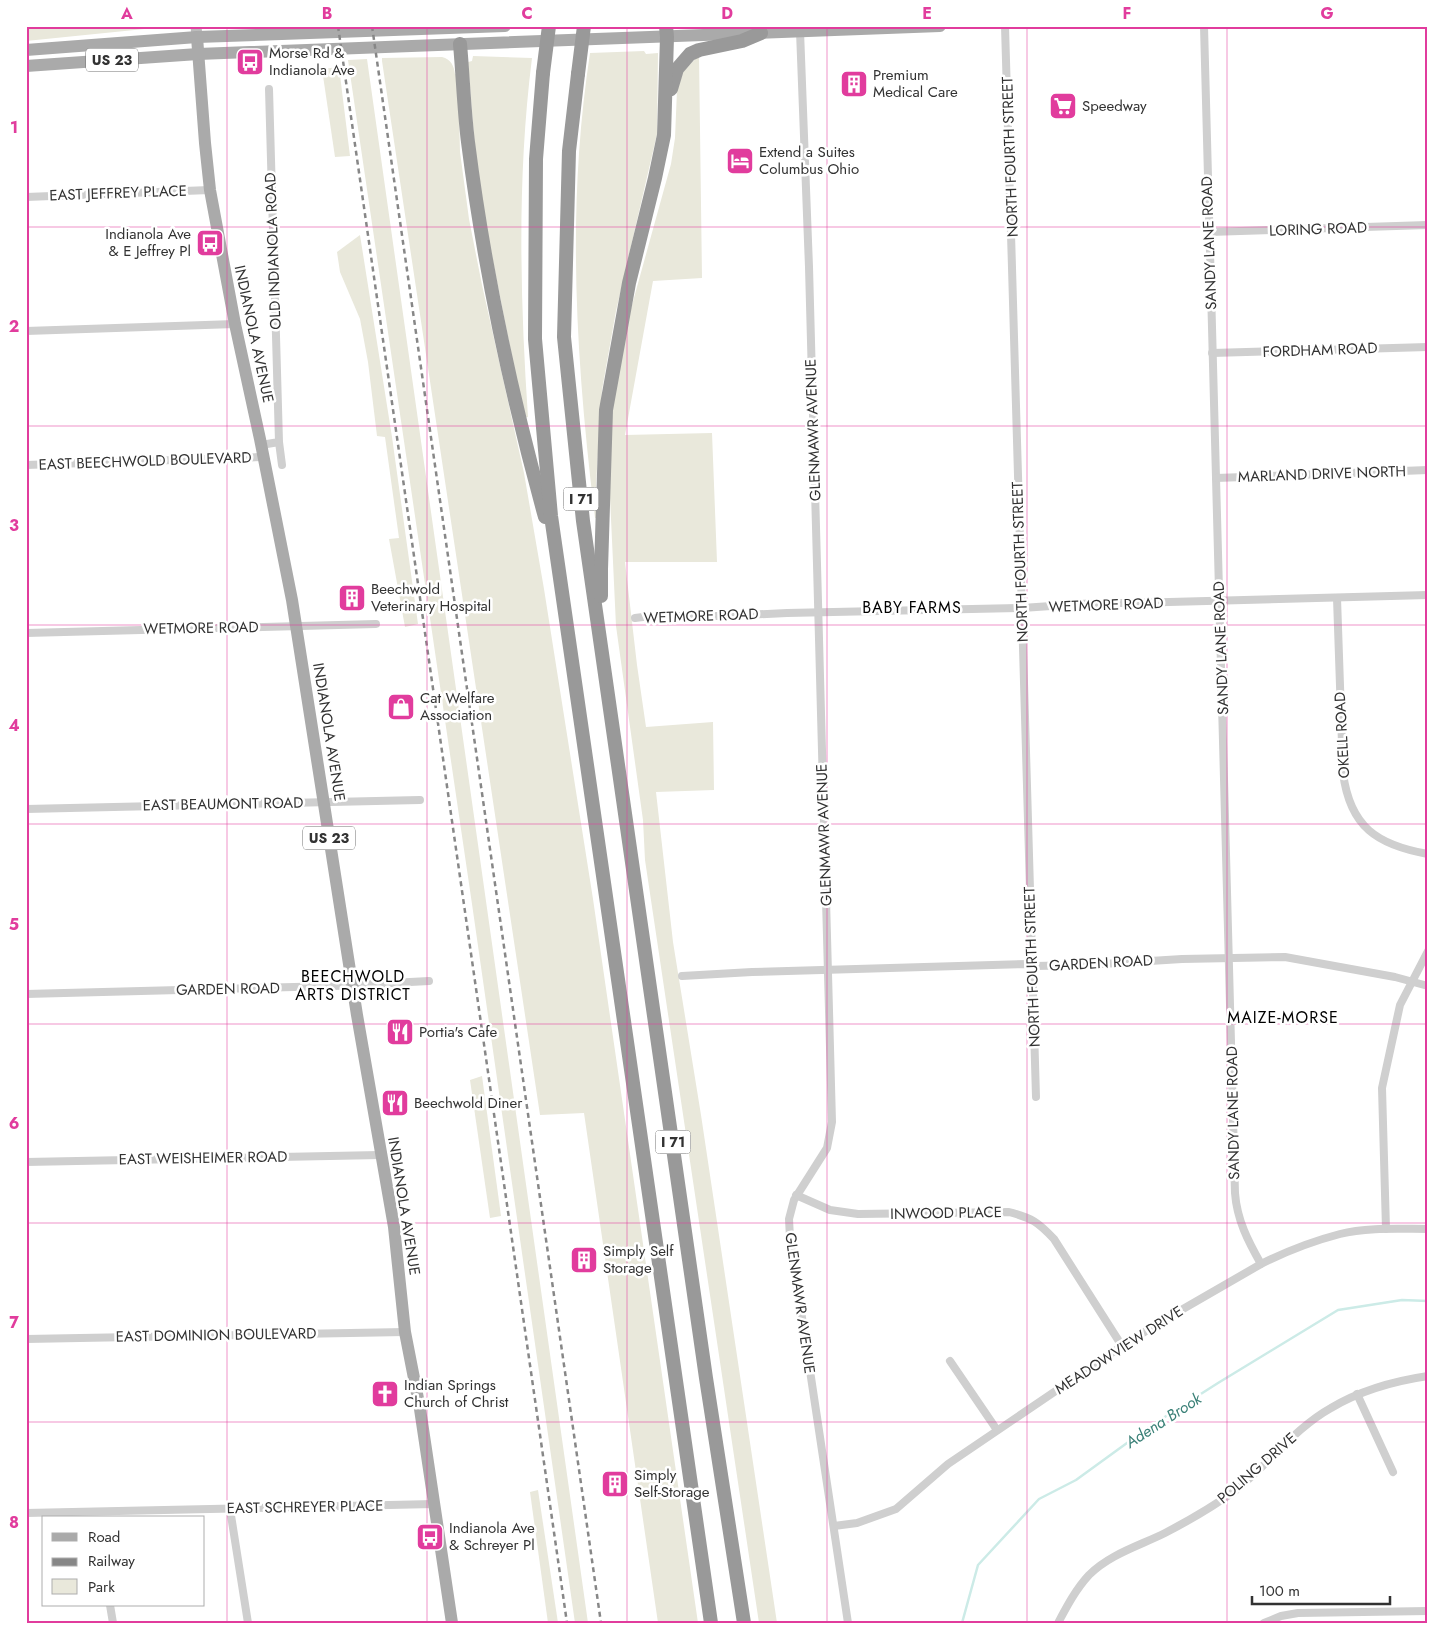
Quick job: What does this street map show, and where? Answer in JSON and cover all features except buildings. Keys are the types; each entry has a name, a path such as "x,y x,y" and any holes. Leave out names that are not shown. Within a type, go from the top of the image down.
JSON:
{"highway":[{"name":"I 71","path":"549,26 536,159 535,339 551,516 711,1623"},
{"name":"I 71","path":"584,26 569,151 564,337 583,521 706,1378 744,1623"},
{"path":"603,661 601,569 606,410 629,283 664,135 667,32"},
{"path":"665,98 671,90 677,69 690,54 699,50 742,41 761,33"},
{"path":"460,44 468,141 485,258 525,444 558,564"}],"main road":[{"path":"196,32 505,26"},
{"path":"198,54 388,48 667,32 761,33 801,29 940,26"},
{"path":"459,27 460,44"},
{"name":"US 23","path":"26,50 196,32"},
{"name":"INDIANOLA AVENUE","path":"196,32 210,190 296,626 352,986 394,1227 405,1332 420,1409 452,1623"},
{"name":"US 23","path":"26,66 198,54"}],"street":[{"name":"NORTH FOURTH STREET","path":"1005,26 1036,1097"},
{"name":"SANDY LANE ROAD","path":"1204,26 1236,1209 1243,1232 1261,1264"},
{"name":"GLENMAWR AVENUE","path":"801,29 832,1122 827,1148 796,1195 789,1219 790,1238 848,1623"},
{"name":"OLD INDIANOLA ROAD","path":"269,89 279,442 282,466"},
{"name":"EAST JEFFREY PLACE","path":"26,196 210,190"},
{"name":"LORING ROAD","path":"1209,232 1428,225"},
{"path":"26,331 235,324"},
{"name":"FORDHAM ROAD","path":"1212,353 1428,347"},
{"path":"262,451 279,442"},
{"name":"EAST BEECHWOLD BOULEVARD","path":"26,465 262,451"},
{"name":"MARLAND DRIVE NORTH","path":"1216,478 1428,470"},
{"name":"WETMORE ROAD","path":"634,618 651,616 722,616 1022,608 1094,603 1132,604 1428,595"},
{"name":"OKELL ROAD","path":"1336,598 1343,773 1345,790 1351,809 1362,824 1379,838 1394,846 1428,854"},
{"name":"WETMORE ROAD","path":"26,633 376,624"},
{"name":"EAST BEAUMONT ROAD","path":"26,809 420,800"},
{"path":"1386,1229 1382,1088 1400,1005 1428,951"},
{"name":"GARDEN ROAD","path":"682,976 828,970 1086,965 1154,960 1285,957 1395,976 1428,986"},
{"name":"GARDEN ROAD","path":"26,994 352,986 368,983 429,981"},
{"name":"EAST WEISHEIMER ROAD","path":"26,1162 380,1154"},
{"name":"INWOOD PLACE","path":"796,1195 830,1210 858,1214 1009,1212 1029,1217 1054,1239 1122,1346"},
{"name":"MEADOWVIEW DRIVE","path":"834,1526 857,1523 896,1509 948,1464 1122,1346 1277,1256 1341,1234 1386,1229 1428,1229"},
{"name":"EAST DOMINION BOULEVARD","path":"26,1339 405,1332"},
{"path":"950,1361 997,1430"},
{"name":"POLING DRIVE","path":"1058,1623 1071,1598 1089,1575 1106,1561 1197,1516 1236,1490 1270,1461 1300,1430 1330,1408 1357,1394 1407,1379 1428,1376"},
{"path":"1357,1394 1393,1472"},
{"name":"EAST SCHREYER PLACE","path":"26,1513 95,1515 230,1509 434,1504"},
{"path":"230,1509 248,1623"},
{"path":"110,1606 113,1623"},
{"path":"1264,1623 1281,1616 1298,1613 1428,1611"}],"green space":[{"path":"26,26 174,26 26,41"},
{"path":"644,51 646,54 658,53 657,134 616,311 602,390 596,484 597,518 595,518 583,401 576,286 578,170 583,112 590,53"},
{"path":"699,55 702,278 653,281 625,435 712,433 717,562 625,562 646,727 713,722 714,790 656,792 673,942 701,1115 777,1623 759,1623 645,860 643,820 616,626 609,476 613,398 627,323 671,164 675,138 677,90 683,72"},
{"path":"473,56 532,58 524,148 521,238 528,417 524,418 478,185 468,62 472,61"},
{"path":"442,57 450,61 455,74 458,74 460,152 469,219 524,473 544,589 593,899 698,1623 658,1623 584,1113 540,1115 382,61 382,58"},
{"path":"367,59 588,1623 575,1623 348,60"},
{"path":"339,67 350,156 335,157 322,69"},
{"path":"360,235 392,437 418,624 405,627 389,539 399,538 385,437 377,436 368,362 360,319 340,272 337,252"},
{"path":"482,1076 501,1216 490,1218 470,1080"},
{"path":"538,1490 558,1623 548,1623 530,1492"}],"waterway":[{"name":"Adena Brook","path":"962,1623 978,1565 1039,1499 1076,1480 1149,1427 1338,1310 1402,1300 1428,1301"}],"railway":[{"path":"338,26 567,1623"},
{"path":"372,26 601,1623"}],"place":[{"name":"Morse Rd & Indianola Ave","path":"250,62"},
{"name":"Premium Medical Care","path":"854,84"},
{"name":"Speedway","path":"1063,106"},
{"name":"Extend a Suites Columbus Ohio","path":"740,161"},
{"name":"Indianola Ave & E Jeffrey Pl","path":"210,243"},
{"name":"Beechwold Veterinary Hospital","path":"352,598"},
{"name":"Cat Welfare Association","path":"401,707"},
{"name":"Portia's Cafe","path":"400,1032"},
{"name":"Beechwold Diner","path":"395,1103"},
{"name":"Simply Self Storage","path":"584,1260"},
{"name":"Indian Springs Church of Christ","path":"385,1394"},
{"name":"Simply Self-Storage","path":"615,1484"},
{"name":"Indianola Ave & Schreyer Pl","path":"430,1537"}],"district":[{"name":"BABY FARMS","path":"912,607"},
{"name":"BEECHWOLD ARTS DISTRICT","path":"353,985"},
{"name":"MAIZE-MORSE","path":"1283,1017"}]}
